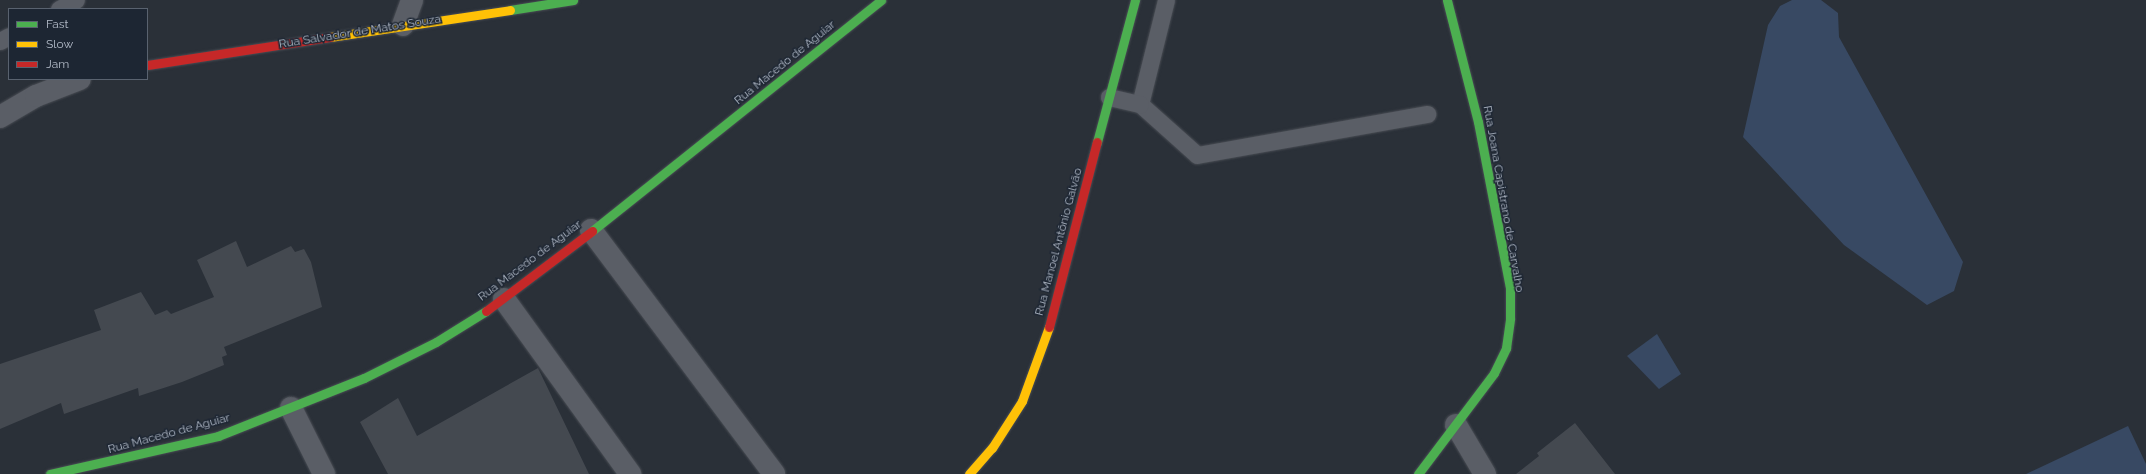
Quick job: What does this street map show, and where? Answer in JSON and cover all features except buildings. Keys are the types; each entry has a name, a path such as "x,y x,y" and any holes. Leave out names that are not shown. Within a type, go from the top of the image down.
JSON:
{"street":[{"path":"403,25 412,0"},
{"name":"Rua Salvador de Matos Souza","path":"148,65 573,0"},
{"name":"Rua Macedo de Aguiar","path":"50,474 218,436 292,408 436,342 504,299 785,80 881,0"},
{"name":"Rua Manoel Antônio Galvão","path":"969,474 992,448 1022,401 1038,358 1135,0"},
{"name":"Rua Joana Capistrano de Carvalho","path":"1418,474 1494,373 1506,348 1510,318 1510,288 1478,122 1447,0"},
{"path":"0,117 36,96 77,80"},
{"path":"591,230 774,474"},
{"path":"504,299 630,474"},
{"path":"292,408 324,474"},
{"path":"1456,425 1485,474"}],"lane":[{"path":"61,8 76,0"},
{"path":"1140,104 1166,0"},
{"path":"1109,97 1140,104 1197,155 1428,114"}],"water":[{"path":"1792,0 1821,0 1838,13 1839,37 1963,262 1954,291 1927,305 1844,245 1743,137 1768,25 1780,6"},
{"path":"1657,334 1681,374 1659,389 1627,356"},
{"path":"2128,426 2146,464 2146,474 2026,474"}],"traffic: fast":[{"path":"510,10 573,0"},
{"path":"592,231 881,0"},
{"path":"1097,142 1135,0"},
{"path":"1418,474 1494,373 1506,348 1510,318 1510,288 1478,122 1447,0"},
{"path":"50,474 218,436 364,378 436,342 486,311"}],"traffic: slow":[{"path":"330,37 510,10"},
{"path":"969,474 992,448 1022,401 1049,327"}],"traffic: jam":[{"path":"148,65 330,37"},
{"path":"1049,327 1097,142"},
{"path":"486,311 592,231"}]}
